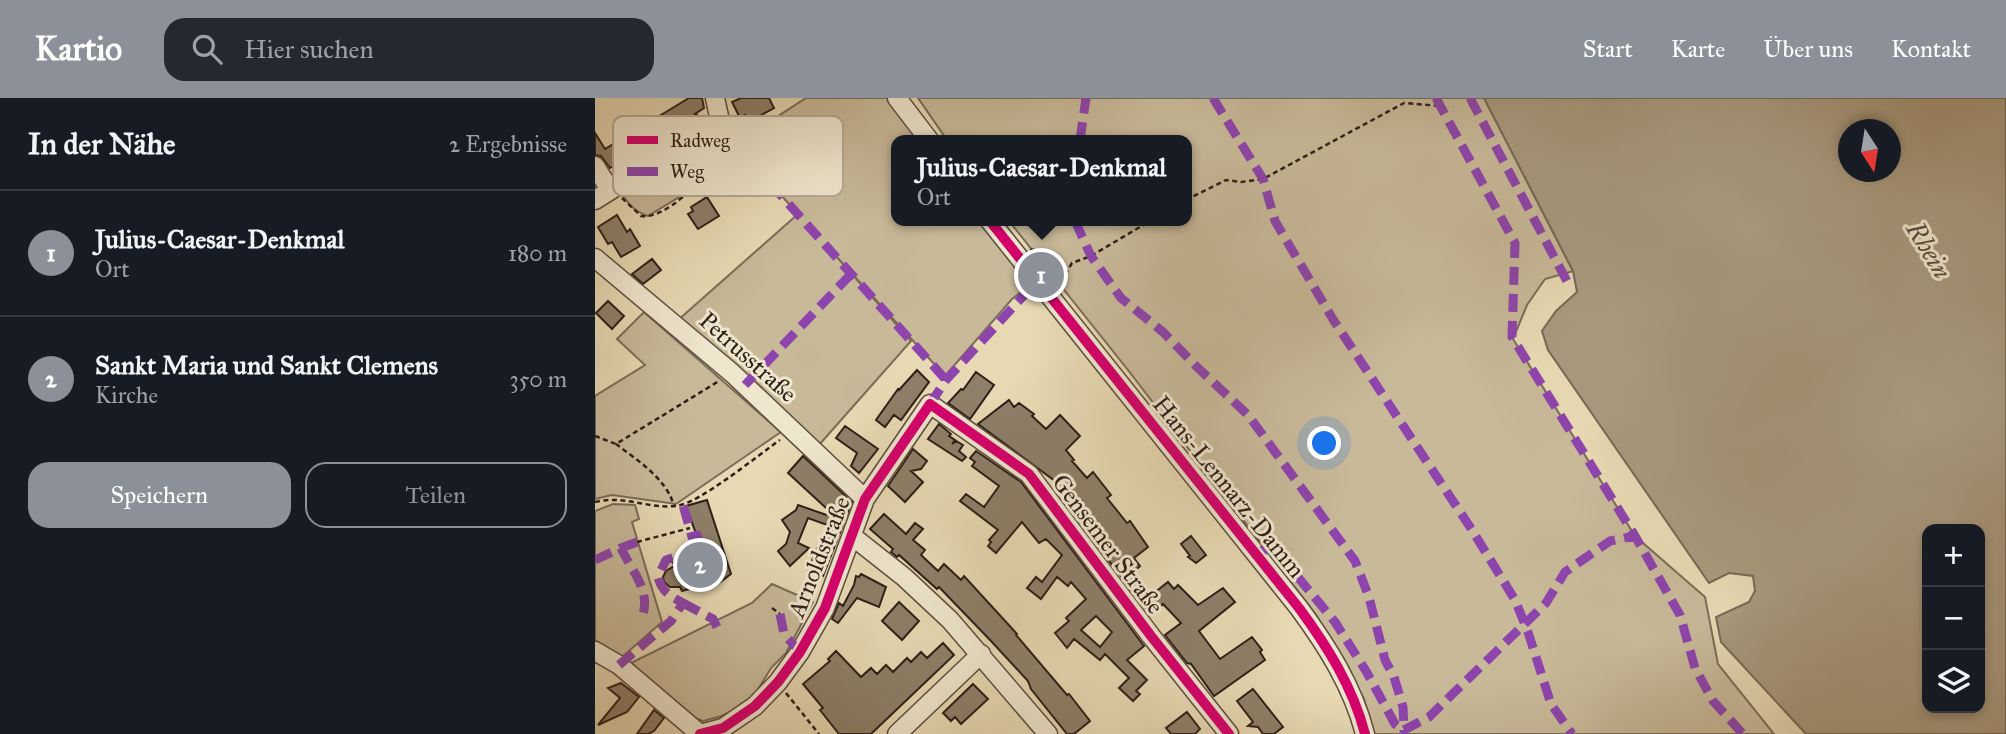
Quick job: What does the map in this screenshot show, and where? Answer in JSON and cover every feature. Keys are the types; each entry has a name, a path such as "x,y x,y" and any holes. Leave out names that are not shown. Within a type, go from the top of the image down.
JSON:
{"street":[{"path":"897,98 925,135"},
{"path":"595,166 607,192"},
{"name":"Hans-Lennarz-Damm","path":"995,226 1322,639 1349,689 1365,734"},
{"name":"Petrusstraße","path":"595,258 732,373 865,499"},
{"name":"Arnoldstraße","path":"700,734 723,729 755,706 778,682 800,652 825,608 865,499 930,404"},
{"name":"Gensemer Straße","path":"930,404 1029,474 1229,734"},
{"path":"852,536 904,577 950,620 1048,734"},
{"path":"897,734 981,654"},
{"path":"597,655 628,673 700,734"}],"path":[{"path":"1192,197 1226,180 1241,182 1263,179 1404,103 1441,106"},
{"path":"614,196 638,214 649,217 683,196"},
{"path":"1017,255 1033,249 1044,252 1066,273 1072,263 1091,256 1142,226"},
{"path":"616,444 732,373"},
{"path":"595,502 619,498 674,506 694,502 793,431"},
{"path":"595,436 616,444 639,461 660,482 674,506"},
{"path":"637,542 690,527"},
{"path":"772,608 780,614"},
{"path":"778,682 819,734"}],"shaded area":[{"path":"806,98 890,98 919,135 891,135 891,226 991,226 1035,281 1012,299 945,376 836,256 911,341 819,445 677,321 798,214 782,196 843,196 843,116 778,116"},
{"path":"918,98 1484,98 1573,271 1545,279 1527,305 1513,339 1635,536 1705,597 1718,664 1774,734 1374,734 1364,699 1316,615 1128,370 1013,226 1192,226 1192,135 944,135"},
{"path":"623,196 681,196 648,216 640,213"},
{"path":"644,312 781,432 676,504 612,495 595,499 595,396 645,365 617,339"},
{"path":"613,504 635,505 639,519 632,522 662,622 622,657 595,640 595,511"},
{"path":"772,584 813,602 786,653 771,668 754,696 743,705 722,716 703,721 692,717 631,663 752,603"}],"water":[{"name":"Rhein","path":"1484,98 2006,98 2006,734 1806,734 1721,642 1716,617 1749,602 1755,591 1753,576 1729,573 1709,583 1548,350 1542,331 1556,311 1577,292 1573,271"}],"building":[{"path":"689,98 702,98 704,108 695,116 659,116"},
{"path":"741,98 769,98 774,108 760,116 739,116 732,102"},
{"path":"595,133 605,149 613,144 613,166 610,168 601,156 595,155"},
{"path":"707,197 719,216 698,229 688,214 693,211 691,207"},
{"path":"617,215 640,246 621,257 612,242 608,244 598,227"},
{"path":"652,259 661,270 643,284 632,274"},
{"path":"608,301 624,316 612,329 596,313"},
{"path":"917,370 929,382 901,420 894,415 885,427 876,420 898,389"},
{"path":"976,372 994,385 970,419 948,403 963,390"},
{"path":"1009,400 1014,407 1019,403 1034,414 1032,416 1046,429 1060,415 1080,436 1066,450 1074,460 1072,461 1087,478 1093,472 1111,495 1107,498 1127,523 1130,521 1148,547 1134,558 1140,566 1131,574 1149,597 1168,582 1174,589 1178,585 1198,605 1223,588 1235,602 1199,631 1220,659 1252,637 1262,650 1260,652 1265,660 1214,696 1191,664 1187,663 1165,635 1181,623 1163,604 1151,615 1089,535 1092,531 1076,511 1082,501 978,424"},
{"path":"939,424 955,440 952,444 956,441 963,445 959,451 966,457 962,461 928,439"},
{"path":"845,426 878,449 859,473 851,466 857,453 836,438"},
{"path":"913,449 927,461 921,469 911,471 923,482 905,502 888,486"},
{"path":"976,451 1021,482 1144,646 1127,660 1147,680 1136,691 1140,694 1133,701 1119,688 1129,678 1105,654 1100,660 1074,639 1067,648 1055,633 1069,621 1066,618 1086,599 1071,582 1068,586 1057,577 1041,599 1027,588 1036,577 1042,582 1062,555 1046,539 1039,543 1022,522 996,553 988,546 991,542 989,540 998,530 960,501 966,494 984,507 999,486 972,466 975,462 970,458","holes":["1096,616 1112,632 1100,647 1081,630"]},
{"path":"803,456 852,502 823,576 808,570 818,546 824,548 833,527 808,518 798,543 809,548 790,566 778,551 786,544 790,532 782,520 796,510 798,505 838,519 788,473"},
{"path":"707,500 731,574 715,586 709,583 682,591 680,587 670,587 663,577 666,571 674,566 673,562 703,553 686,506"},
{"path":"884,514 906,534 915,523 923,529 913,540 925,550 921,555 938,571 944,564 961,580 964,576 1090,721 1074,734 1067,734 1031,689 1028,681 991,641 939,587 937,589 899,555 897,557 891,552 893,549 870,529"},
{"path":"1191,536 1206,555 1196,563 1188,557 1190,556 1181,544"},
{"path":"861,574 886,587 879,607 857,598 838,623 832,619 839,603 843,606 856,576"},
{"path":"899,602 919,621 902,640 882,621"},
{"path":"943,643 954,655 871,734 839,734 820,710 823,708 803,684 830,661 828,659 836,651 861,677 871,668 877,674 886,665 893,672 907,658 911,662 921,652 927,658"},
{"path":"621,683 639,697 627,712 598,725 620,698 608,688"},
{"path":"973,684 988,699 961,724 955,717 951,721 943,713"},
{"path":"1253,689 1283,727 1274,734 1263,734 1258,727 1248,726 1253,722 1237,701"},
{"path":"654,710 664,718 654,731 637,734"},
{"path":"1187,712 1200,729 1195,734 1171,734 1166,728"}],"marked path":[{"path":"1081,135 1086,98"},
{"path":"1213,98 1263,179 1275,221 1334,321 1515,600 1551,704 1572,734"},
{"path":"1436,98 1515,243 1512,337 1635,536 1680,615 1695,668 1713,701 1743,734"},
{"path":"1470,98 1570,287"},
{"path":"781,196 946,380"},
{"path":"1077,226 1091,256 1121,298 1163,332 1248,415 1355,561 1369,597 1385,660 1394,677 1403,707 1404,730 1429,717 1546,603 1565,572 1610,541 1635,536"},
{"path":"745,385 851,274"},
{"path":"930,404 946,380 1037,281"},
{"path":"619,665 671,621 683,603 667,593 658,577 666,560 701,548 697,535 692,537 683,505"},
{"path":"621,548 637,542"},
{"path":"595,560 621,548 643,591 644,610 641,620"},
{"path":"1255,552 1270,549 1297,576 1335,622 1395,724 1407,734"},
{"path":"683,603 713,619 717,627"},
{"path":"780,614 784,634 800,652"}],"cycle path":[{"path":"994,226 1299,608 1338,668 1354,700 1365,734"},
{"path":"700,734 723,728 755,706 778,682 800,652 825,608 865,499 930,404 1029,474 1229,734"}],"place":[{"name":"Julius-Caesar-Denkmal","path":"1041,275"},
{"name":"Sankt Maria und Sankt Clemens","path":"700,565"}]}
